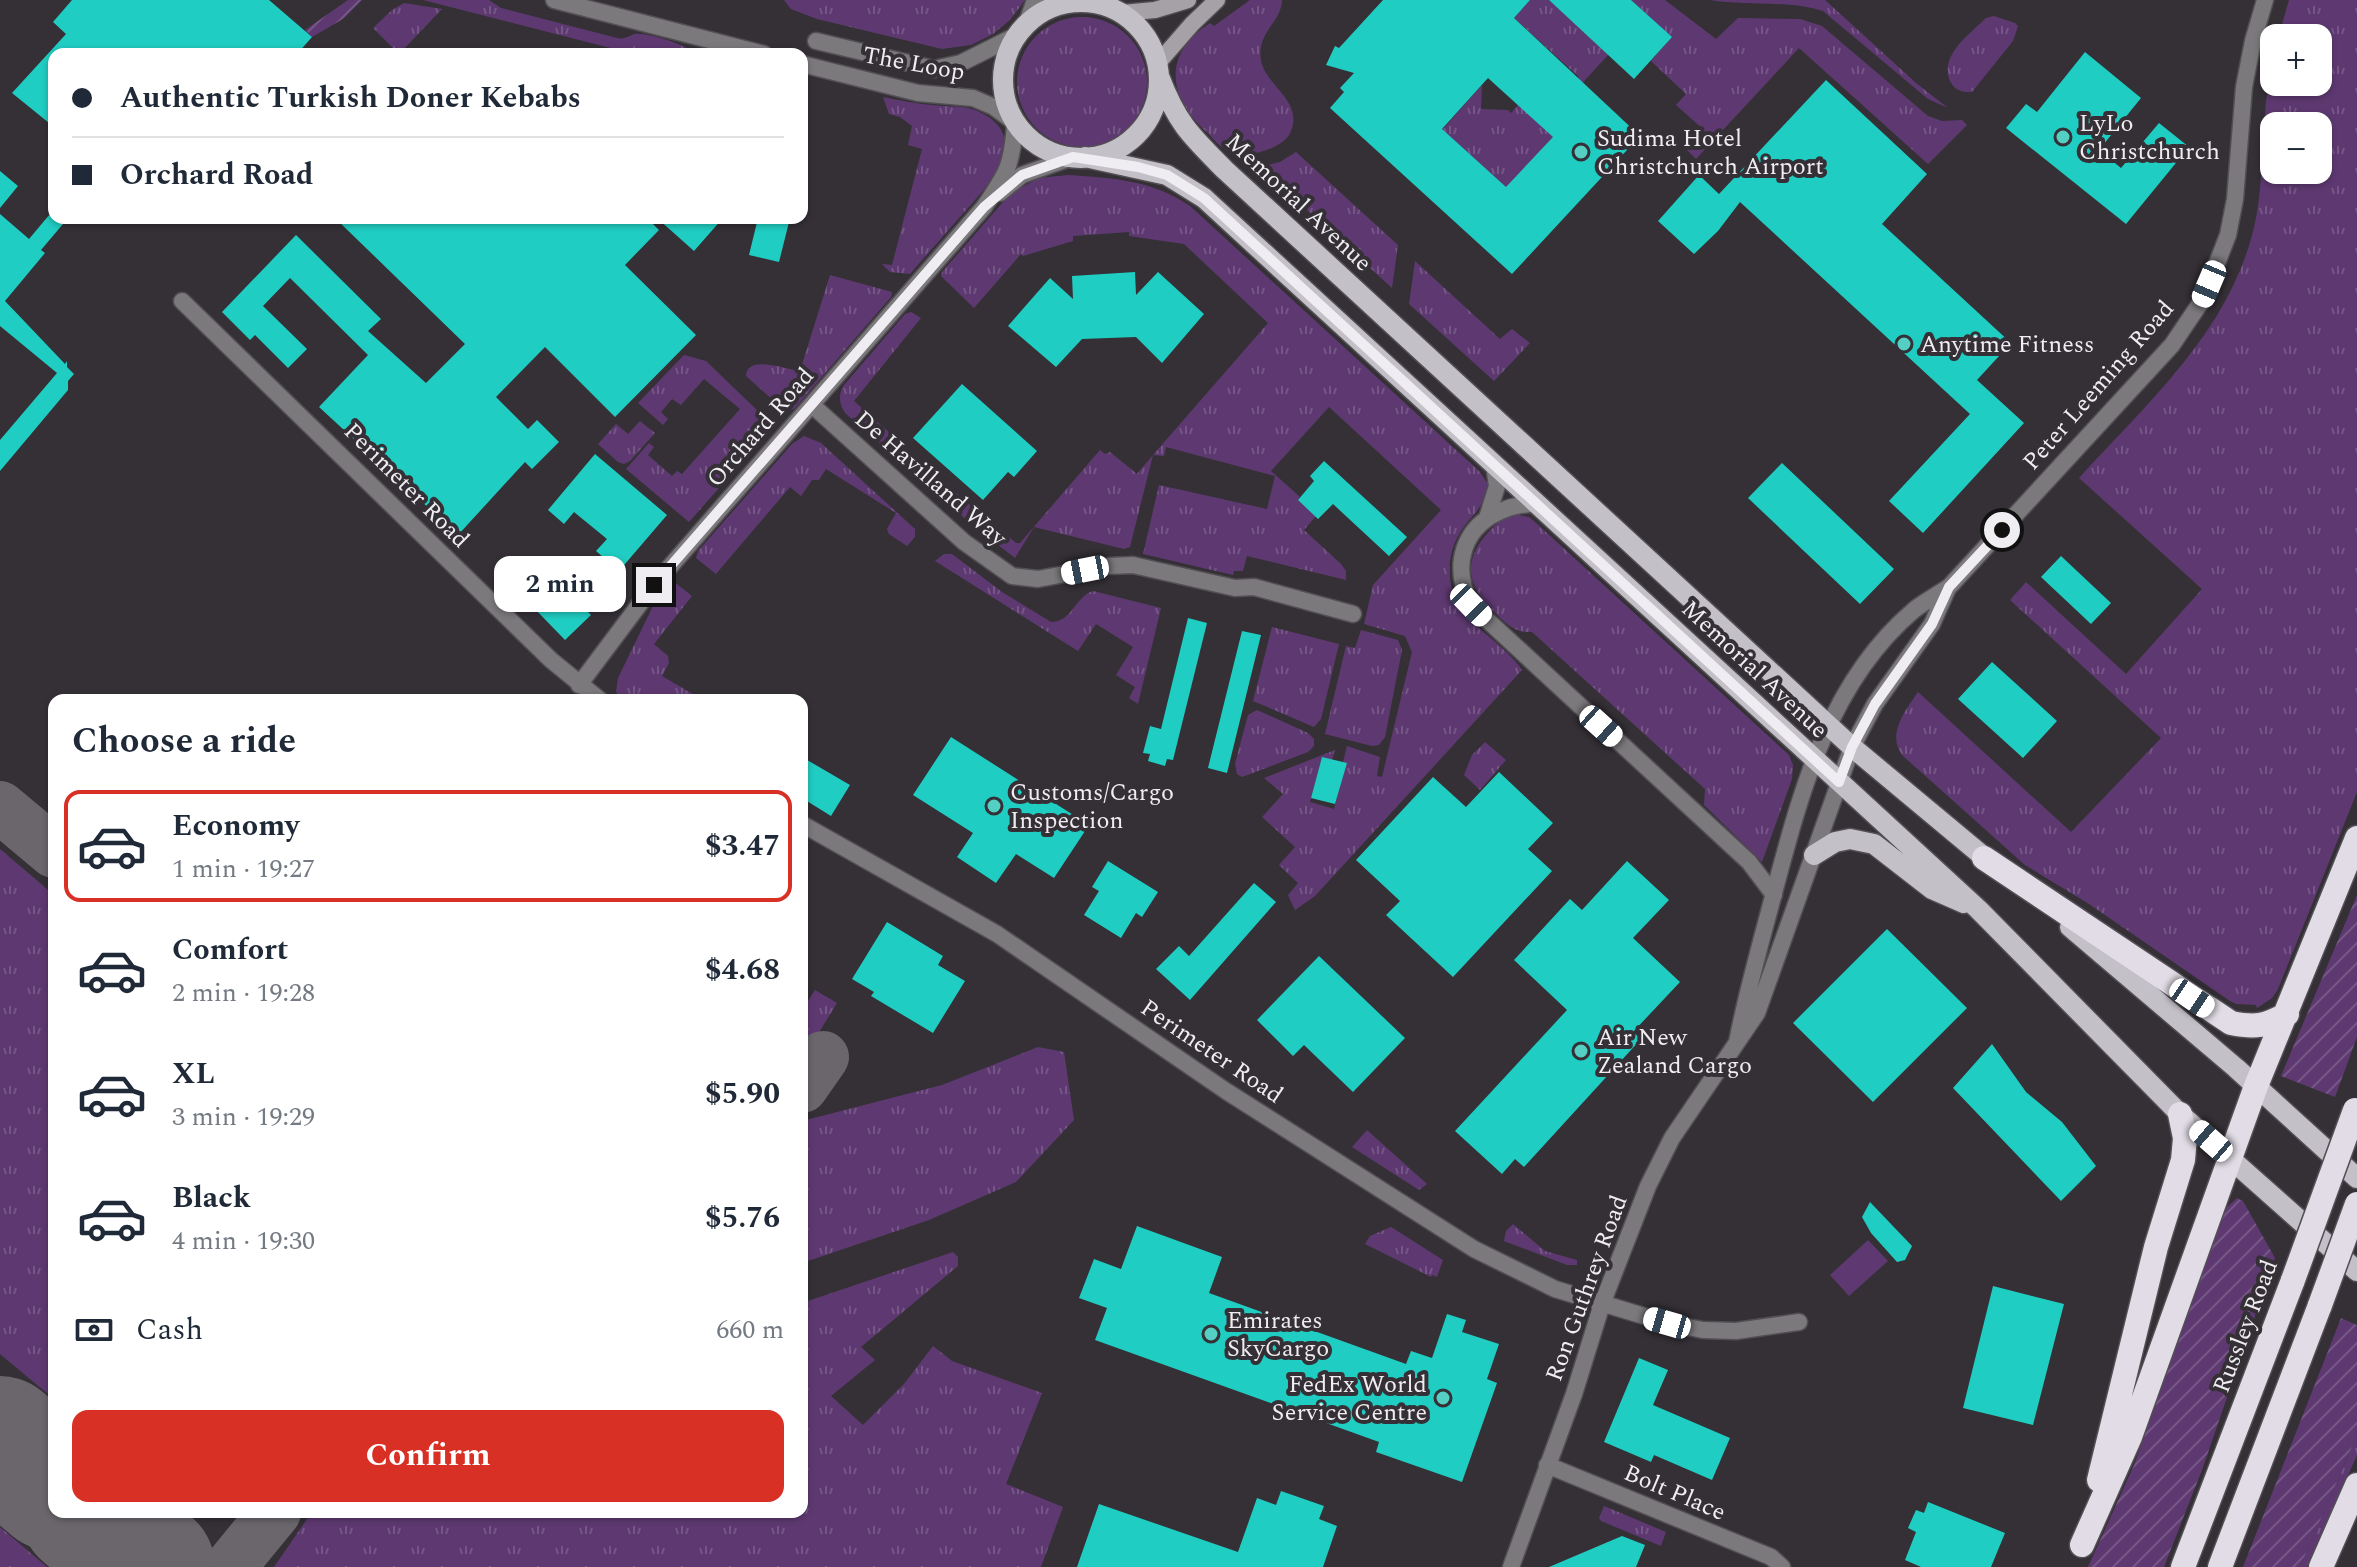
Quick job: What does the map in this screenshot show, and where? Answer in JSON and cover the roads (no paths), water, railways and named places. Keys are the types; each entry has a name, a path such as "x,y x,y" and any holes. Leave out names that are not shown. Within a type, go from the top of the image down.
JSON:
{"highway":[{"path":"2078,1556 2130,1437 2256,1086 2357,838"},
{"path":"1984,858 2231,1023 2250,1027 2267,1025 2287,1014"},
{"name":"Russley Road","path":"2183,1567 2356,1107"},
{"path":"2078,1556 2156,1247 2183,1160 2185,1138 2180,1114"},
{"path":"2220,1567 2357,1204"},
{"path":"2321,1567 2357,1485"}],"main road":[{"path":"1092,2 1111,6 1147,37 1158,69 1155,106 1139,132 1114,150 1079,157 1039,145 1014,123 1005,96 1004,71 1011,46 1022,30 1037,15 1063,4 1092,2"},
{"name":"Memorial Avenue","path":"1158,69 1175,116 1225,170 1852,747 2111,960 2357,1178"},
{"name":"Memorial Avenue","path":"1079,157 1167,175 1204,198 1978,909 2180,1114 2357,1271"},
{"path":"1814,855 1835,842 1850,839 1874,844 1932,889 1978,909"}],"street":[{"path":"554,0 741,48"},
{"path":"1022,30 1035,0"},
{"path":"1111,6 1172,7 1188,0"},
{"path":"1158,69 1217,0"},
{"name":"Peter Leeming Road","path":"1827,724 1849,687 1889,634 1914,610 1949,587 2172,345 2203,299 2231,223 2244,87 2265,0"},
{"name":"The Loop","path":"816,41 934,69 961,63 1022,30"},
{"name":"The Loop","path":"808,66 918,93 973,98 994,107 1014,123"},
{"name":"Orchard Road","path":"984,207 1010,165 1014,123"},
{"name":"Orchard Road","path":"579,685 654,585 984,207 1022,175 1079,157"},
{"name":"Perimeter Road","path":"182,301 592,694"},
{"name":"De Havilland Way","path":"812,405 953,532 1012,576 1038,579 1108,566 1133,565 1235,588 1254,587 1353,614"},
{"path":"1487,518 1497,486 1494,465"},
{"path":"1536,503 1508,508 1487,518 1471,536 1460,563 1464,591 1471,605 1749,862 1774,895"},
{"name":"Peter Leeming Road","path":"1852,747 1875,704 1932,624 1949,587"},
{"name":"Ron Guthrey Road","path":"1737,1042 1774,895 1827,724"},
{"name":"Ron Guthrey Road","path":"1511,1567 1602,1304 1657,1166 1672,1138 1757,1013 1852,747"},
{"name":"Perimeter Road","path":"808,827 997,934 1239,1099 1466,1244 1555,1289 1667,1323 1703,1330 1758,1329 1799,1322"},
{"name":"Bolt Place","path":"1547,1465 1771,1557 1782,1567"}],"place":[{"name":"LyLo Christchurch","path":"2063,137"},
{"name":"Sudima Hotel Christchurch Airport","path":"1581,152"},
{"name":"Anytime Fitness","path":"1904,344"},
{"name":"Customs/Cargo Inspection","path":"994,806"},
{"name":"Air New Zealand Cargo","path":"1581,1051"},
{"name":"Emirates SkyCargo","path":"1211,1334"},
{"name":"FedEx World Service Centre","path":"1443,1398"}]}
